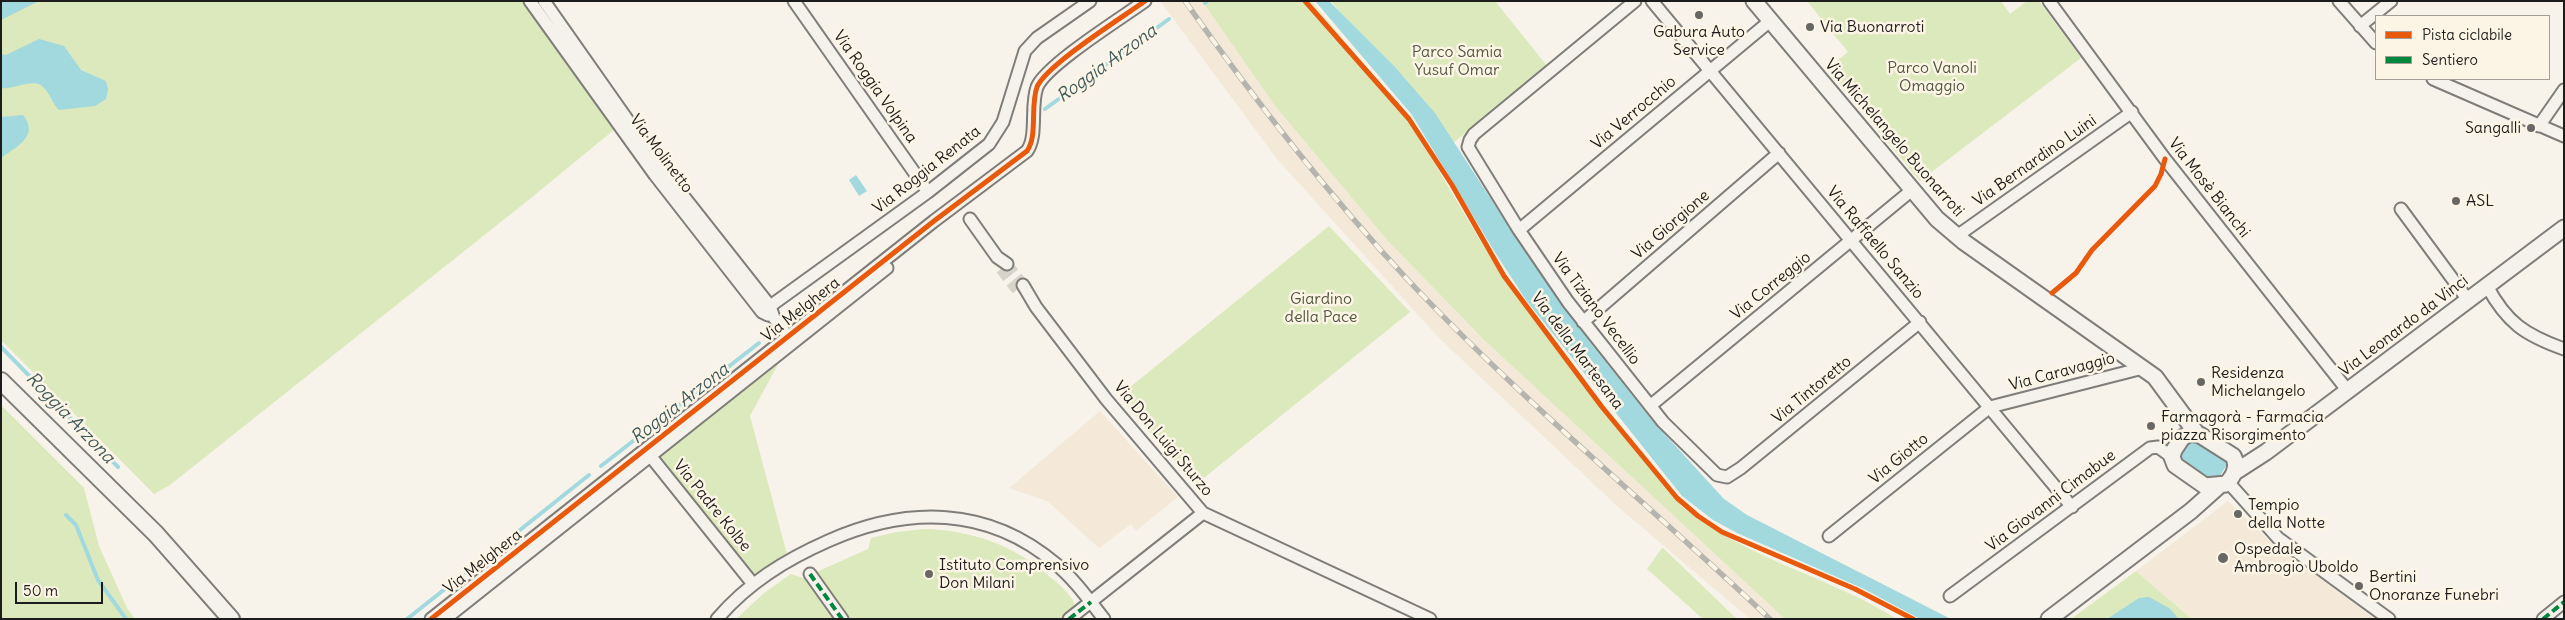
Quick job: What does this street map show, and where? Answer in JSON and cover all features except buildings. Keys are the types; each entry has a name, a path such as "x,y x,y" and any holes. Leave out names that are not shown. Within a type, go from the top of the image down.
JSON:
{"main road":[{"path":"1,381 156,534 231,619"},
{"path":"187,568 215,619"}],"street":[{"name":"Via Molinetto","path":"530,1 655,175 774,318 790,340"},
{"name":"Via Molinetto","path":"544,1 662,169 766,309"},
{"name":"Via Roggia Volpina","path":"794,1 928,192"},
{"name":"Via Roggia Renata","path":"766,309 979,153 995,137 1005,118 1023,55 1029,45 1090,1"},
{"name":"Via Melghera","path":"446,619 648,453 790,340 927,236 955,205 1027,151 1032,139 1034,98 1043,76 1145,1"},
{"name":"Via Tiziano Vecellio","path":"1635,1 1474,134 1469,142 1470,153 1519,230 1583,322 1650,406 1708,468 1722,478"},
{"name":"Via Raffaello Sanzio","path":"1652,1 2072,507"},
{"name":"Via Michelangelo Buonarroti","path":"1754,1 1937,219 1957,236 2159,380 2182,414 2190,435"},
{"name":"Via Mosè Bianchi","path":"2049,1 2165,159 2348,390"},
{"path":"2339,1 2375,42"},
{"path":"2360,26 2391,1"},
{"name":"Via Verrocchio","path":"1519,230 1770,21"},
{"path":"2435,80 2564,136"},
{"path":"2538,126 2564,90"},
{"name":"Via Bernardino Luini","path":"1957,236 2132,112"},
{"name":"Via Giorgione","path":"1583,322 1779,153"},
{"name":"Via Correggio","path":"1650,406 1912,190"},
{"path":"2401,209 2468,300"},
{"path":"970,219 1004,266"},
{"name":"Via Leonardo da Vinci","path":"2049,619 2191,511 2229,474 2266,452 2564,228"},
{"path":"2487,286 2500,305 2524,332 2534,338 2564,349"},
{"name":"Via Don Luigi Sturzo","path":"1020,287 1106,399 1203,513 1430,619"},
{"name":"Via Tintoretto","path":"1722,478 1741,468 1920,322"},
{"name":"Via Caravaggio","path":"1990,408 2143,368"},
{"name":"Via Giotto","path":"1829,536 1990,408"},
{"path":"2229,474 2209,486 2199,482 2175,465 2172,457 2190,435 2229,452 2229,474 2278,538 2389,619"},
{"name":"Via Giovanni Cimabue","path":"1950,596 2152,446 2164,450 2172,457"},
{"name":"Via Melghera","path":"431,619 648,453"},
{"name":"Via Padre Kolbe","path":"648,453 753,584"},
{"path":"2191,511 2199,482"},
{"path":"1069,619 1203,513"},
{"path":"717,619 753,584 799,554 866,525 901,518 938,516 974,522 1015,537 1057,565 1104,619"},
{"path":"810,574 842,619"},
{"path":"2544,619 2564,602"}],"shaded area":[{"path":"1160,1 1202,1 1275,106 1387,240 1483,339 1785,619 1750,619 1617,506 1439,338 1277,159"},
{"path":"1100,411 1178,497 1136,531 1131,524 1099,548 1047,501 1009,488"},
{"name":"Ospedale Ambrogio Uboldo","path":"2228,501 2273,544 2375,619 2192,619 2136,571"}],"green space":[{"path":"1,1 523,1 615,129 170,485 154,494 1,340"},
{"path":"1202,1 1311,1 1404,112 1490,257 1681,506 1732,540 1843,591 1897,619 1785,619 1483,339 1387,240 1275,106"},
{"name":"Parco Samia Yusuf Omar","path":"1331,1 1495,1 1548,67 1448,147"},
{"name":"Parco Vanoli Omaggio","path":"1807,1 2001,1 2010,14 2027,1 2039,1 2081,58 1920,181 1827,69 1848,52"},
{"name":"Giardino della Pace","path":"1329,226 1410,312 1195,485 1119,396"},
{"path":"783,355 750,416 788,558 757,579 659,455"},
{"path":"1,405 84,488 99,546 127,608 135,619 1,619"},
{"name":"Istituto Comprensivo Don Milani","path":"924,529 959,532 975,536 991,541 1022,556 1065,590 1072,599 1081,619 736,619 764,593 791,574 803,578 868,549 871,538 897,532"},
{"path":"1662,548 1737,619 1703,619 1647,569"},
{"path":"2136,571 2192,619 2071,619"}],"water":[{"path":"1,1 39,1 1,20"},
{"path":"1315,1 1329,1 1394,66 1435,113 1526,253 1590,342 1651,419 1724,499 1747,515 1951,619 1920,619 1864,589 1737,533 1713,520 1682,496 1526,300 1412,115"},
{"path":"39,39 64,46 81,70 106,81 108,90 106,99 95,106 59,110 45,89 39,84 29,83 1,88 1,54 6,55"},
{"path":"23,115 28,122 29,129 27,135 19,145 1,158 1,117"},
{"path":"856,175 867,191 859,196 849,180"},
{"path":"2190,440 2224,459 2227,464 2219,478 2213,480 2181,459 2181,449"},
{"path":"2149,597 2169,608 2179,619 2107,619 2139,598"}],"waterway":[{"name":"Roggia Arzona","path":"1045,109 1169,19"},
{"name":"Roggia Arzona","path":"601,466 759,343"},
{"name":"Roggia Arzona","path":"1,347 118,467"},
{"name":"Roggia Arzona","path":"466,573 589,475"},
{"path":"66,515 76,525 98,580 126,619"},
{"name":"Roggia Arzona","path":"407,619 450,585"}],"tunnel":[{"path":"1007,264 1023,285"},
{"path":"1001,269 1017,290"}],"railway":[{"path":"1185,1 1291,144 1407,279 1450,324 1540,410 1770,619"}],"marked path":[{"path":"810,574 842,619"},
{"path":"1069,619 1091,602"},
{"path":"2543,619 2564,602"}],"cycle path":[{"path":"431,619 934,221 1027,151 1032,137 1035,95 1037,87 1043,78 1069,54 1145,1"},
{"name":"Via della Martesana","path":"1305,1 1409,119 1452,185 1504,276 1602,407 1677,498 1698,516 1722,532 1855,589 1913,619"},
{"path":"2052,293 2076,273 2092,250 2155,186 2165,159"}],"place":[{"name":"Gabura Auto Service","path":"1699,15"},
{"name":"Via Buonarroti","path":"1810,27"},
{"name":"Sangalli","path":"2531,128"},
{"name":"ASL","path":"2456,201"},
{"name":"Residenza Michelangelo","path":"2201,382"},
{"name":"Farmagorà - Farmacia piazza Risorgimento","path":"2151,426"},
{"name":"Tempio della Notte","path":"2238,514"},
{"name":"Ospedale Ambrogio Uboldo","path":"2223,558"},
{"name":"Istituto Comprensivo Don Milani","path":"929,574"},
{"name":"Bertini Onoranze Funebri","path":"2359,586"}]}
